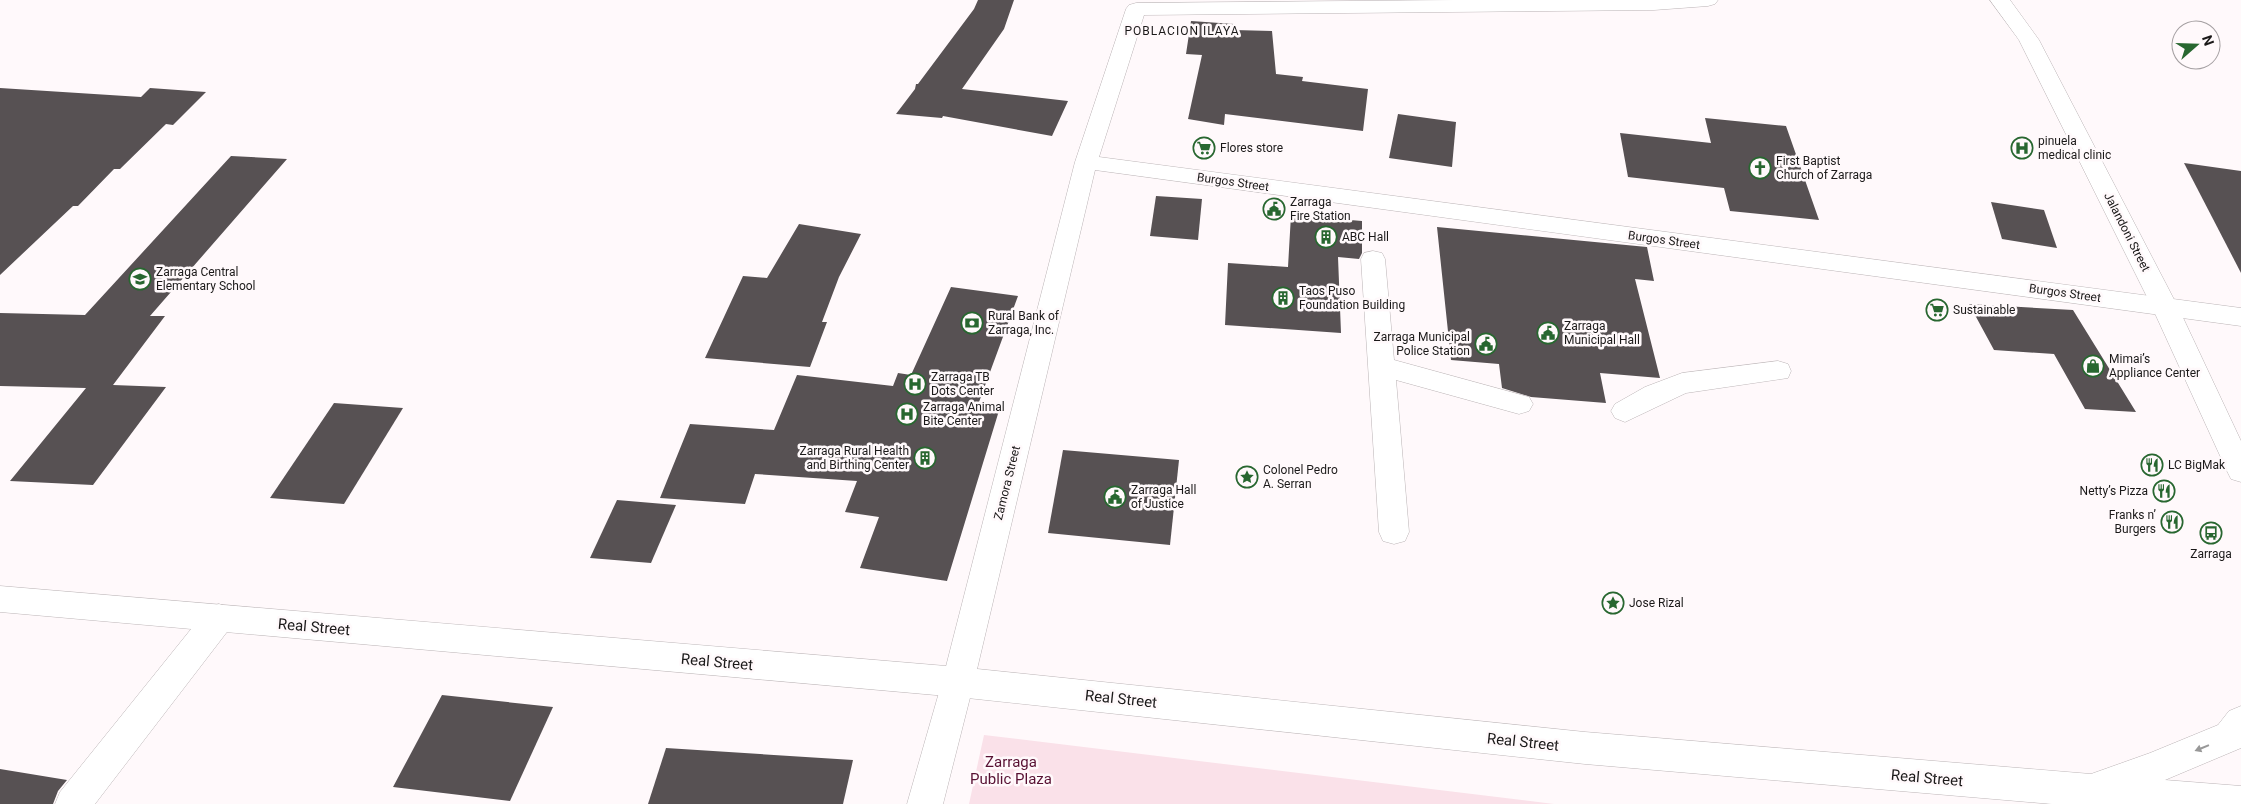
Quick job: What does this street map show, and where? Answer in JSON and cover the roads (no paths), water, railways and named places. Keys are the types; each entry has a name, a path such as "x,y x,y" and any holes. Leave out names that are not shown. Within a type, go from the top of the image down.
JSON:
{"street":[{"path":"1132,4 1654,4 1708,0"},
{"name":"Jalandoni Street","path":"2000,0 2029,40 2165,307 2241,471"},
{"name":"Zamora Street","path":"925,804 958,682 1086,162 1132,4"},
{"name":"Burgos Street","path":"1086,162 2241,317"},
{"path":"1373,259 1394,532"},
{"path":"1382,366 1519,404"},
{"path":"1624,411 1655,394 1682,383 1778,371"},
{"name":"Real Street","path":"0,599 958,682 1585,748 2099,798 2241,803"},
{"path":"73,804 219,618"},
{"path":"2099,798 2153,768 2230,736 2241,722"}],"place":[{"name":"Flores store","path":"1204,148"},
{"name":"pinuela medical clinic","path":"2022,148"},
{"name":"First Baptist Church of Zarraga","path":"1760,168"},
{"name":"Zarraga Fire Station","path":"1274,209"},
{"name":"ABC Hall","path":"1326,237"},
{"name":"Zarraga Central Elementary School","path":"140,279"},
{"name":"Taos Puso Foundation Building","path":"1283,298"},
{"name":"Sustainable","path":"1937,310"},
{"name":"Rural Bank of Zarraga, Inc.","path":"972,323"},
{"name":"Zarraga Municipal Hall","path":"1548,333"},
{"name":"Zarraga Municipal Police Station","path":"1486,344"},
{"name":"Mimai’s Appliance Center","path":"2093,366"},
{"name":"Zarraga TB Dots Center","path":"915,384"},
{"name":"Zarraga Animal Bite Center","path":"907,414"},
{"name":"Zarraga Rural Health and Birthing Center","path":"925,458"},
{"name":"LC BigMak","path":"2152,465"},
{"name":"Colonel Pedro A. Serran","path":"1247,477"},
{"name":"Netty’s Pizza","path":"2164,491"},
{"name":"Zarraga Hall of Justice","path":"1115,497"},
{"name":"Franks n’ Burgers","path":"2172,522"},
{"name":"Zarraga","path":"2211,533"},
{"name":"Jose Rizal","path":"1613,603"}],"district":[{"name":"POBLACION ILAYA","path":"1182,31"}],"park label":[{"name":"Zarraga Public Plaza","path":"1011,770"}]}
